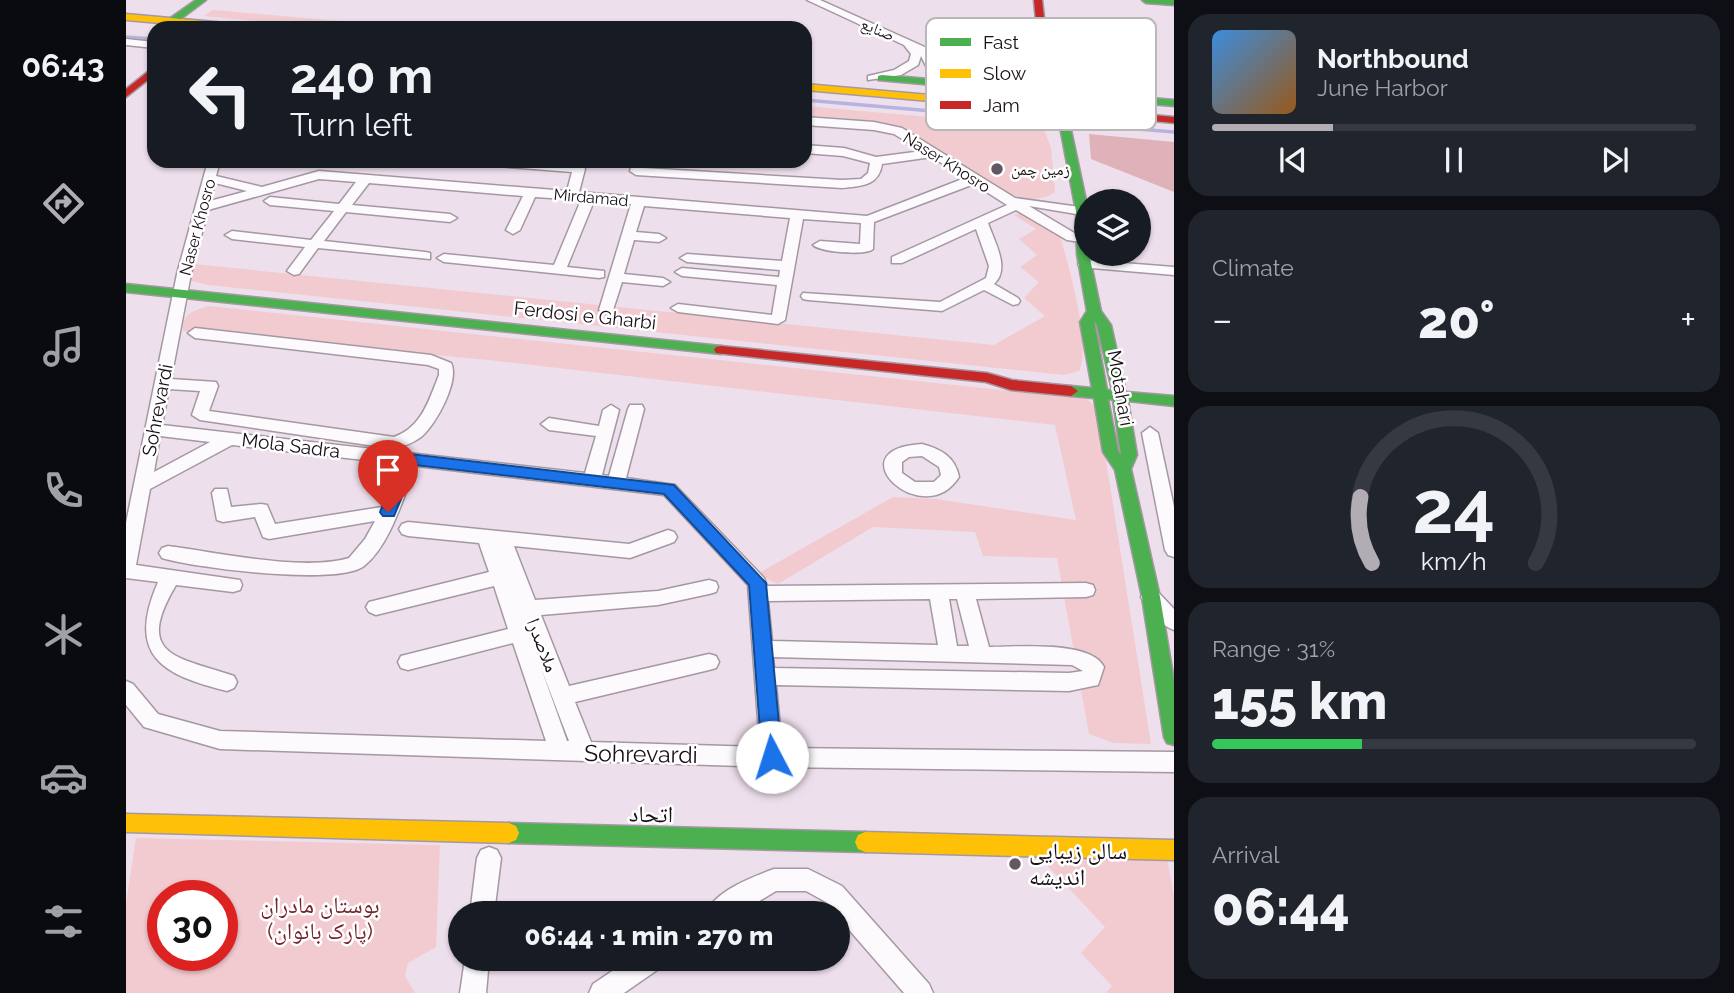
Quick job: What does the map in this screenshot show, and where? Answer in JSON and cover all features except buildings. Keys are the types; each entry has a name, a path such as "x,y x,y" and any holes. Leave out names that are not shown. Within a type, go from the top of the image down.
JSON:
{"main road":[{"path":"158,21 182,0"},
{"path":"172,21 202,0"},
{"name":"Motahari","path":"1038,0 1041,18"},
{"path":"1146,0 1174,2"},
{"path":"126,17 147,22"},
{"path":"126,26 147,24"},
{"path":"126,75 147,58"},
{"path":"812,74 926,81"},
{"path":"126,94 147,76"},
{"path":"812,88 926,101"},
{"path":"1156,101 1174,103"},
{"path":"1156,119 1174,120"},
{"path":"1062,130 1074,199"},
{"name":"Motahari","path":"1062,130 1074,199"},
{"name":"Motahari","path":"1085,266 1094,312 1104,325 1119,391 1129,455 1123,469"},
{"name":"Ferdosi e Gharbi","path":"126,288 987,379 1011,385 1119,391 1174,401"},
{"name":"Motahari","path":"1094,312 1087,322 1111,452 1123,469 1151,597 1174,737"},
{"name":"Ferdosi e Gharbi","path":"1119,391 1174,392"},
{"name":"اتحاد","path":"126,823 1174,850"}],"street":[{"name":"صنایع","path":"812,0 906,41"},
{"path":"872,78 897,73 914,63 916,54 906,41"},
{"path":"906,41 923,50 926,56"},
{"path":"126,42 147,44"},
{"name":"Naser Khosro","path":"812,122 889,128 936,153 1074,243"},
{"path":"812,150 844,152 876,161 936,153"},
{"path":"637,168 636,171 842,184 864,181 874,174 876,161"},
{"name":"Naser Khosro","path":"180,294 212,168"},
{"path":"342,176 347,168"},
{"path":"567,168 579,169 572,195"},
{"name":"Mirdamad","path":"204,207 307,176 342,176 868,220 975,180"},
{"path":"210,178 258,190"},
{"path":"294,271 366,178"},
{"path":"513,230 531,192"},
{"path":"559,270 589,197"},
{"path":"270,201 450,218"},
{"path":"606,310 639,201"},
{"path":"897,260 1011,202 1074,210"},
{"path":"678,308 778,320 797,215"},
{"path":"820,245 866,248 868,220"},
{"path":"808,296 942,307 992,280 996,266 980,220"},
{"path":"232,235 425,256"},
{"path":"628,236 659,238"},
{"path":"443,258 599,274"},
{"path":"785,282 685,265 788,266"},
{"path":"1151,265 1174,271"},
{"path":"616,277 663,282"},
{"path":"985,285 1013,301"},
{"name":"Sohrevardi","path":"126,570 180,294"},
{"path":"163,384 210,386 200,415 395,443 410,439 422,430 447,375 446,366 431,360 195,333"},
{"path":"615,483 636,409"},
{"path":"592,480 611,410"},
{"path":"549,424 604,432"},
{"name":"Mola Sadra","path":"154,430 669,489 757,583 772,757"},
{"path":"1150,433 1174,550"},
{"path":"143,485 230,439"},
{"path":"168,553 325,570 354,563 368,548 388,512 410,459"},
{"path":"221,493 223,516 261,510 268,533 388,512"},
{"path":"408,529 629,551 668,537"},
{"name":"ملاصدرا","path":"494,536 508,574 529,608 528,631 563,696 584,752"},
{"path":"126,570 233,585"},
{"path":"376,607 508,574 528,631 560,751"},
{"path":"171,577 156,601 148,627 156,650 176,668 227,682"},
{"path":"529,608 658,598 709,587"},
{"path":"758,594 1086,590"},
{"path":"938,592 949,654"},
{"path":"965,592 981,654"},
{"path":"1151,597 1174,622"},
{"path":"408,662 528,631"},
{"path":"763,649 1075,657 1094,667 1091,679 1069,682 765,676"},
{"path":"563,696 709,662"},
{"name":"Sohrevardi","path":"126,690 151,721 220,740 772,757 1174,762"},
{"path":"484,901 489,858"},
{"path":"735,901 774,880 808,880 834,894 840,901"},
{"path":"850,912 920,993"},
{"path":"473,993 476,971"},
{"path":"602,993 634,971"}],"green space":[{"path":"213,10 340,21 257,21 204,16"},
{"path":"812,107 926,117 926,130 1044,130 1051,147 1055,192 1033,199 1009,194 895,126 877,121 812,116"},
{"path":"1024,213 1060,235 1081,324 1083,343 1079,371 1064,375 208,285 189,280 193,264 994,345 1045,316 1024,298 1039,282 1020,267 1037,255 1019,239 1036,229 1014,215"},
{"path":"208,306 1087,399 1098,410 1151,744 1114,743 1089,734 1057,558 983,556 975,532 873,527 778,584 757,574 893,497 936,499 1076,520 1055,425 488,360 183,331 187,316"},
{"name":"بوستان مادران (پارک بانوان)","path":"136,838 440,845 436,947 408,963 405,976 415,993 126,993 126,903"},
{"path":"1031,848 1167,859 1174,896 1174,993 1106,993 1112,986 1081,953 1105,927"}],"shaded area":[{"path":"1089,134 1174,142 1174,192 1091,159"}],"waterway":[{"path":"126,37 147,38"},
{"path":"812,101 926,111"},
{"path":"1150,130 1174,132"}],"traffic: fast":[{"path":"172,21 202,0"},
{"path":"1146,0 1174,2"},
{"path":"882,78 926,82"},
{"path":"1156,101 1174,103"},
{"path":"1066,130 1082,211 1083,254 1094,311 1104,325 1120,396 1129,455 1123,469"},
{"path":"126,288 721,350"},
{"path":"1094,311 1087,322 1111,452 1123,469 1151,597 1174,737"},
{"path":"1071,391 1174,401"},
{"path":"509,833 865,842"}],"traffic: slow":[{"path":"126,17 170,21"},
{"path":"812,88 926,98"},
{"path":"126,823 509,833"},
{"path":"865,842 1174,850"}],"traffic: jam":[{"path":"1038,0 1040,18"},
{"path":"126,94 147,76"},
{"path":"1156,118 1174,120"},
{"path":"721,350 987,378 1011,385 1071,391"}],"place":[{"name":"زمین چمن","path":"997,169"},
{"name":"سالن زیبایی اندیشه","path":"1015,864"}],"route":[{"path":"388,512 410,459 669,489 757,583 772,757"}]}
